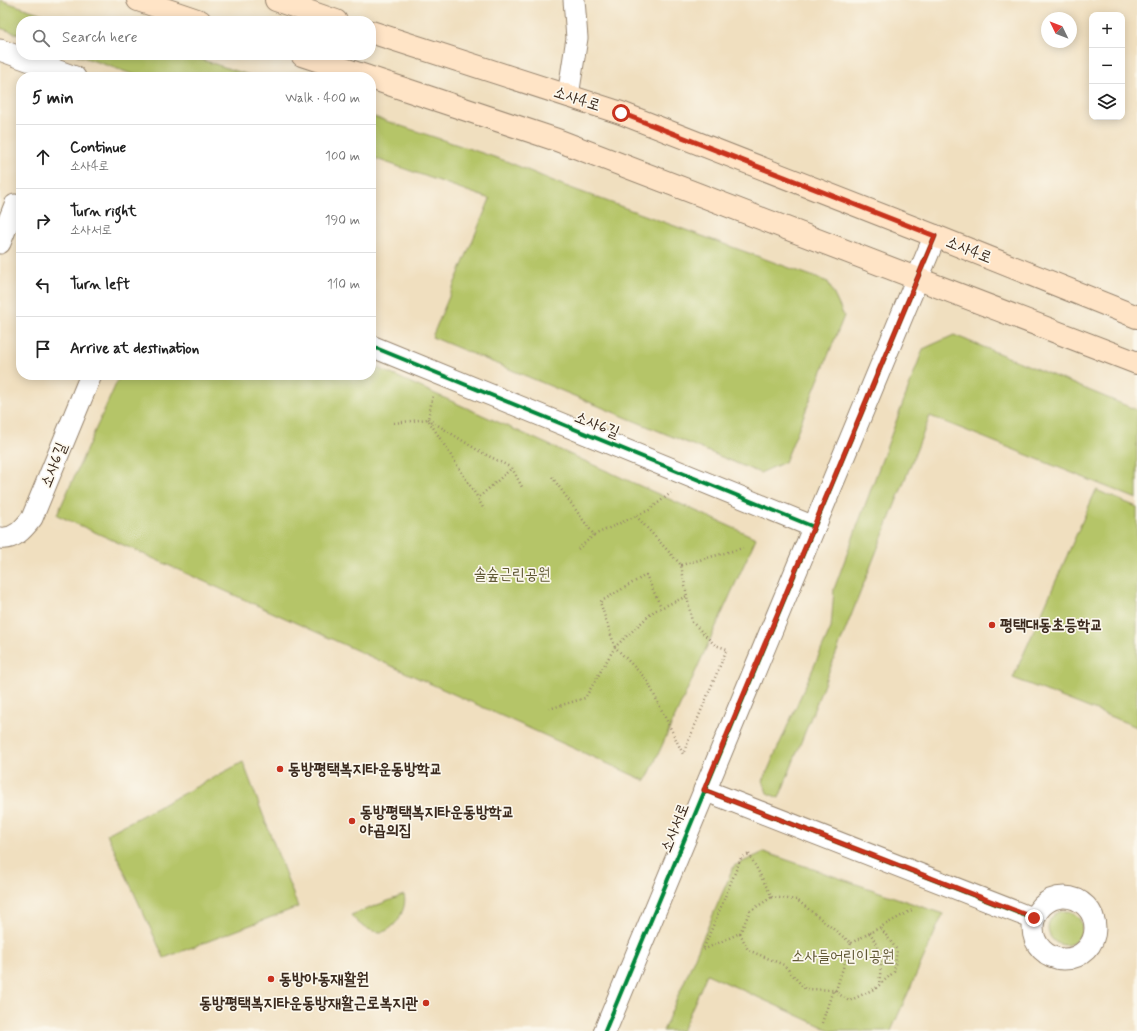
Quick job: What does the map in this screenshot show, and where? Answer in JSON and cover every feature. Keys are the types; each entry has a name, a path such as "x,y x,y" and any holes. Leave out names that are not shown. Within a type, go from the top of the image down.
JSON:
{"main road":[{"path":"138,0 185,16"},
{"path":"276,0 322,16"},
{"name":"소사4로","path":"376,34 621,113 935,236 1137,318"},
{"path":"317,60 353,72"},
{"path":"376,80 557,140 918,277 1137,363"}],"street":[{"path":"568,96 578,38 574,0"},
{"path":"0,50 16,56"},
{"path":"28,60 61,72"},
{"path":"0,243 12,204"},
{"name":"소사서로","path":"605,1031 935,236"},
{"name":"소사6길","path":"376,348 814,527"},
{"name":"소사6길","path":"0,538 7,539 21,531 32,518 89,380"},
{"path":"704,790 1034,918"}],"path":[{"path":"434,390 428,419 484,510"},
{"path":"394,423 428,419 479,451 512,468 522,487"},
{"path":"478,498 512,468"},
{"path":"552,477 594,535"},
{"path":"578,549 594,535 649,510 671,493"},
{"path":"636,516 681,565 692,622 716,645 726,649 683,754 647,680 615,647 600,602 646,575 661,607"},
{"path":"681,565 743,548"},
{"path":"549,709 585,698 615,647 654,611 687,596"},
{"path":"772,897 749,854 741,858 703,950 740,933 750,912 772,897 797,900 851,943"},
{"path":"822,1023 833,990 836,990 851,943 914,909"},
{"path":"740,933 748,950 784,965 805,989 833,990 849,1001 879,985 894,972 897,950 880,927"},
{"path":"870,932 882,957 879,985"}],"green space":[{"path":"0,0 48,16 16,16 16,33 0,28"},
{"path":"92,60 202,60 240,72 126,72"},
{"path":"376,118 506,161 565,186 828,282 844,316 785,462 760,473 432,337 490,199 376,159"},
{"path":"954,335 1137,410 1137,499 930,416 779,798 767,793 763,781 831,628 834,589 923,349"},
{"name":"솔숲근린공원","path":"376,367 756,538 646,781 57,515 118,380 376,380"},
{"path":"1096,490 1137,507 1137,727 1013,678"},
{"path":"243,762 298,907 164,958 107,834"},
{"name":"소사들어린이공원","path":"764,852 943,914 891,1031 832,1031 707,974 682,1031 663,1031 734,866"},
{"path":"404,895 404,906 399,918 391,928 386,931 380,932 367,929 351,915"},
{"path":"1062,911 1068,911 1072,912 1079,918 1082,928 1081,935 1075,942 1068,945 1062,945 1058,944 1051,938 1048,931 1048,925 1049,921 1055,914"}],"cycle path":[{"path":"605,1031 935,236"},
{"path":"376,348 814,527"},
{"path":"704,790 1034,919"}],"place":[{"name":"평택대동초등학교","path":"992,625"},
{"name":"동방평택복지타운동방학교","path":"280,769"},
{"name":"동방평택복지타운동방학교 야곱의집","path":"352,821"},
{"name":"동방아동재활원","path":"271,979"},
{"name":"동방평택복지타운동방재활근로복지관","path":"426,1003"}],"route":[{"path":"621,113 935,236 704,790 1034,918"}]}
